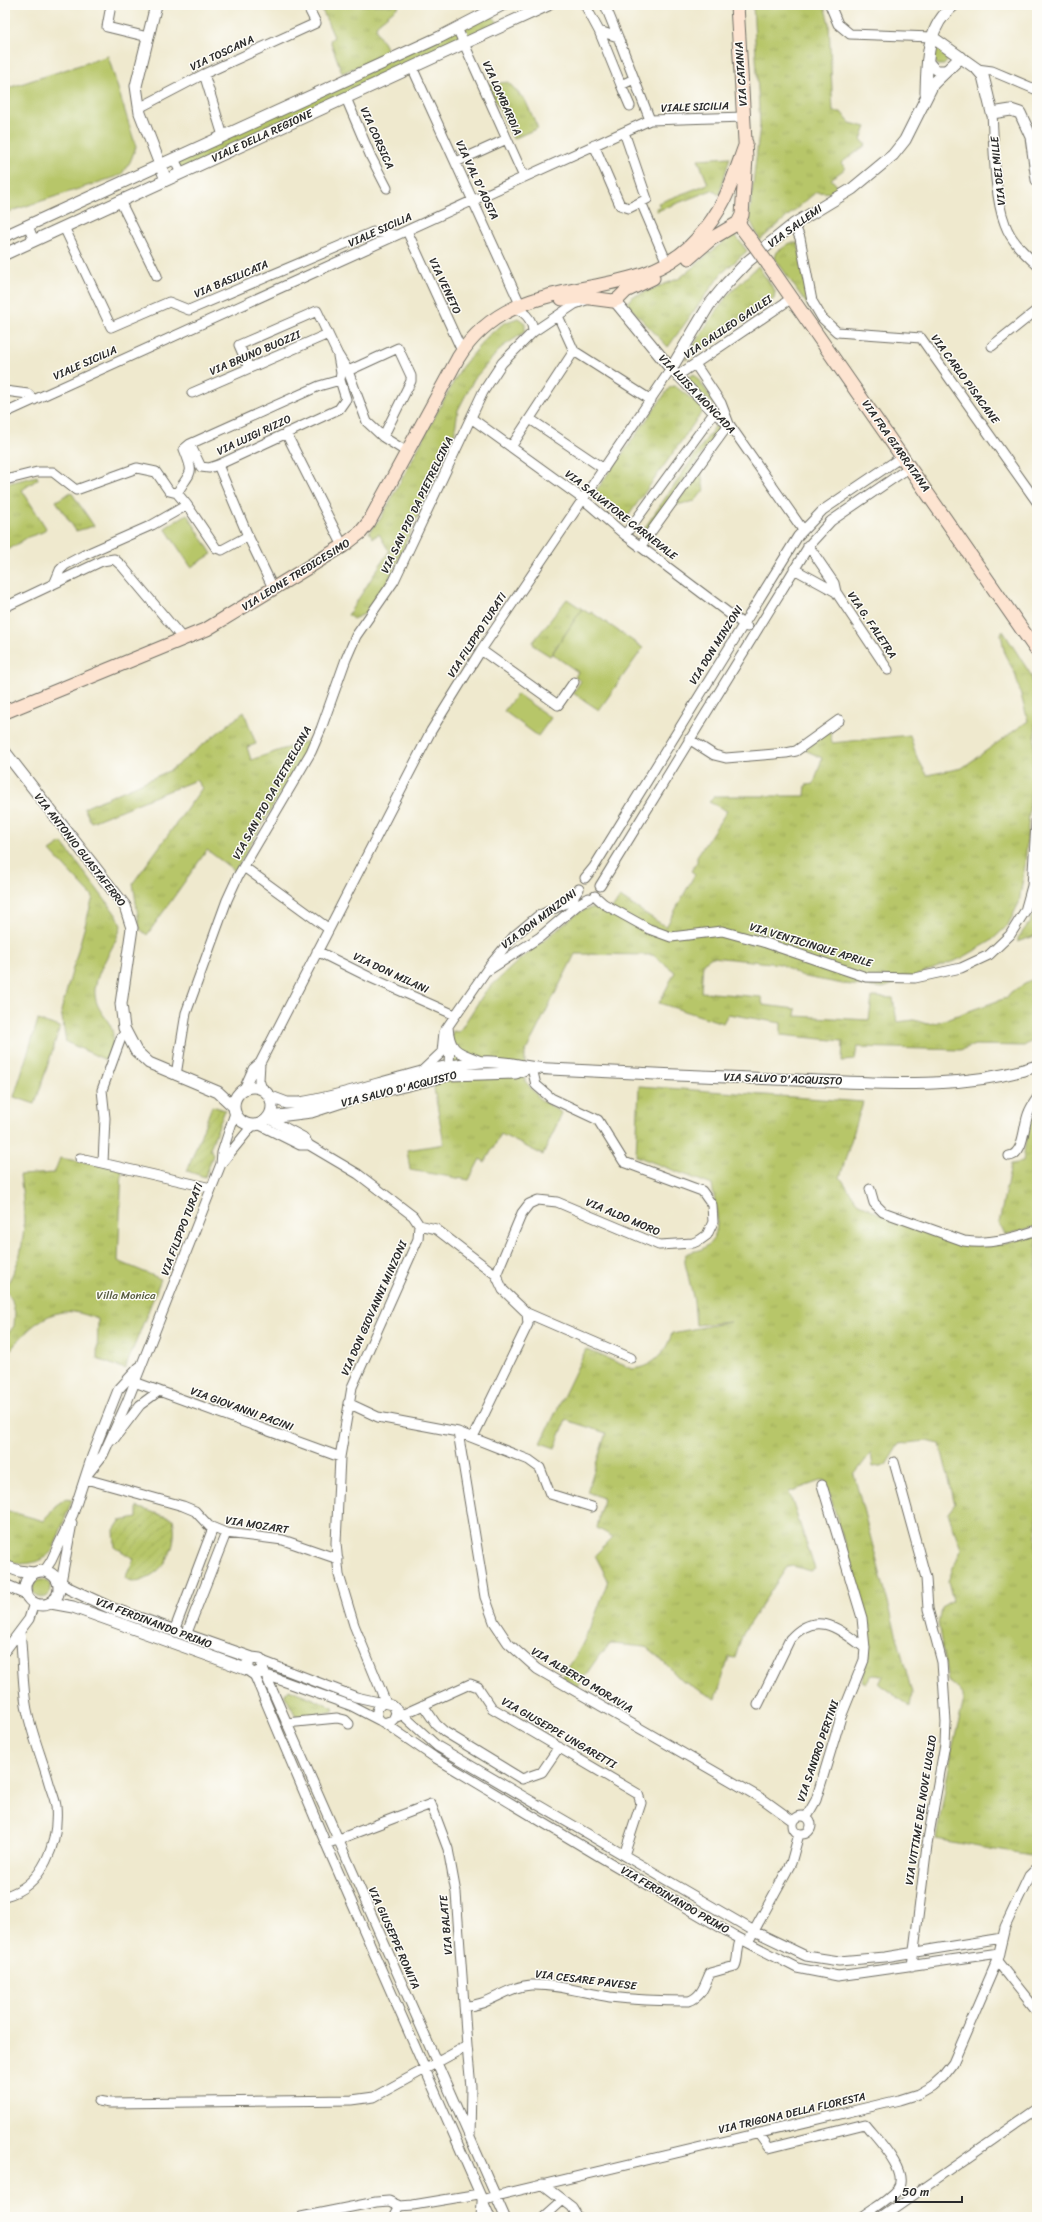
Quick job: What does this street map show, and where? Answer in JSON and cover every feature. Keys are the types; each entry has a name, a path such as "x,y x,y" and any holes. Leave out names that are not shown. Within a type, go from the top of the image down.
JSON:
{"main road":[{"name":"VIA CATANIA","path":"737,5 746,143 737,220"},
{"path":"519,305 551,294 645,273 668,263 696,240 721,208 746,143"},
{"path":"519,305 573,297 614,298 680,265 737,220 734,203 721,208"},
{"name":"VIA FRA GIARRATANA","path":"721,208 721,222 737,220 1036,646"},
{"path":"610,282 621,288 614,298"},
{"path":"610,282 602,290 614,298"},
{"name":"VIA LEONE TREDICESIMO","path":"5,712 184,640 223,621 343,546 361,532 369,522 462,351 490,321 519,305"}],"street":[{"path":"110,5 107,27 148,37"},
{"path":"156,5 136,86 139,108 159,166 166,180"},
{"name":"VIA TOSCANA","path":"139,108 204,74 316,23 307,5"},
{"name":"VIALE DELLA REGIONE","path":"5,236 457,28 489,13 502,5"},
{"path":"507,5 507,13 517,18"},
{"name":"VIALE DELLA REGIONE","path":"5,254 346,98 499,26 548,5"},
{"path":"585,5 599,31 630,106"},
{"path":"605,5 650,120"},
{"path":"830,5 838,24 850,34 932,37 977,69 992,71 1037,90"},
{"name":"VIA SALLEMI","path":"674,373 709,305 722,288 747,262 794,224 852,189 893,155 905,140 919,114 926,94 928,50 932,37 941,17 954,5"},
{"path":"489,13 496,18 499,26"},
{"name":"VIA LOMBARDIA","path":"457,28 524,177"},
{"path":"599,31 618,37"},
{"name":"VIA SALLEMI","path":"926,94 946,70 961,57"},
{"path":"927,60 936,70 946,70"},
{"name":"VIA VAL D'AOSTA","path":"412,67 474,200 519,305"},
{"name":"VIA DEI MILLE","path":"977,69 982,76 992,113 995,163 1005,223 1016,244 1037,265"},
{"path":"204,74 223,136"},
{"path":"621,85 634,79"},
{"name":"VIA CORSICA","path":"346,98 371,157 387,188"},
{"path":"992,113 1014,110 1022,116 1031,137 1037,180"},
{"name":"VIALE SICILIA","path":"5,413 650,120 744,117"},
{"path":"594,146 620,205 629,208 647,199 624,132"},
{"path":"456,162 507,139"},
{"path":"174,159 181,174"},
{"path":"120,201 156,276"},
{"path":"641,202 668,263"},
{"name":"VIA CARLO PISACANE","path":"794,224 800,238 812,301 822,318 837,332 921,338 1037,502"},
{"path":"28,226 34,241"},
{"name":"VIA BASILICATA","path":"64,227 111,327 169,302 189,310 373,232 397,235"},
{"name":"VIA VENETO","path":"407,231 462,351"},
{"name":"VIA SAN PIO DA PIETRELCINA","path":"176,1075 186,1013 227,900 244,866 311,752 356,636 394,581 483,392 502,364 533,332 575,304 592,298"},
{"name":"VIA LUISA MONCADA","path":"614,298 674,373 714,413 729,424 803,530"},
{"name":"VIA GALILEO GALILEI","path":"674,373 695,364 792,298"},
{"path":"519,305 514,309 524,314 532,323 533,332"},
{"path":"992,346 1037,310"},
{"path":"249,368 239,345 317,311 338,355 348,371 367,422 383,438 407,452"},
{"path":"558,316 574,351 651,400"},
{"name":"VIA BRUNO BUOZZI","path":"192,393 328,334"},
{"path":"348,371 398,348 412,376 411,381 383,438"},
{"path":"511,447 574,351"},
{"path":"177,493 190,476 192,468 184,449 190,444 319,386 340,380 341,373 338,355"},
{"path":"640,546 729,424 721,403 695,364"},
{"name":"VIA FILIPPO TURATI","path":"242,1091 253,1069 260,1062 431,731 481,650 583,499 651,400 674,373"},
{"name":"VIA LUIGI RIZZO","path":"190,444 201,466 209,468 218,465 339,409 346,398 340,380"},
{"path":"5,391 28,394 34,400"},
{"path":"625,535 714,413"},
{"name":"VIA SALVATORE CARNEVALE","path":"471,418 583,499 625,535 755,632"},
{"path":"530,419 604,469"},
{"path":"286,433 343,546"},
{"name":"VIA DON MINZONI","path":"442,1052 442,1039 448,1026 485,973 514,936 538,916 571,901 584,878 594,867 803,530 823,510 902,456"},
{"path":"218,465 248,536 274,590"},
{"name":"VIA DON MINZONI","path":"485,973 540,937 580,902 592,897 808,546 831,521 910,467"},
{"path":"5,480 37,472 53,472 76,490 137,468 156,472 169,491 177,493 187,505 216,548 222,550 248,536"},
{"path":"55,582 60,570 65,565 152,525 187,505"},
{"name":"VIA G. FALETRA","path":"808,546 834,583 836,592 888,670"},
{"path":"5,607 106,559 114,559 122,566 184,640"},
{"path":"794,569 836,592"},
{"path":"481,650 558,705 574,682"},
{"path":"689,739 714,755 726,758 786,753 796,751 839,720"},
{"name":"VIA ANTONIO GUASTAFERRO","path":"5,752 125,906 129,914 132,928 120,1004 122,1020 126,1032 141,1058 176,1075 218,1092"},
{"name":"VIA VENTICINQUE APRILE","path":"592,897 649,929 671,938 722,931 766,943 866,977 915,978 961,968 989,955 1010,935 1025,911 1032,886 1037,810"},
{"path":"244,866 329,928"},
{"name":"VIA DON MINZONI","path":"584,878 596,880 600,886"},
{"name":"VIA DON MINZONI","path":"579,889 582,895 592,897"},
{"name":"VIA DON MILANI","path":"317,950 369,977 455,1015"},
{"path":"448,1026 450,1044 449,1070"},
{"path":"103,1163 105,1118 102,1090 121,1038 126,1032"},
{"path":"450,1044 458,1052 482,1062"},
{"path":"422,1071 442,1052 449,1070"},
{"path":"220,1164 263,1122 273,1107 270,1097 262,1089 259,1080 260,1062"},
{"name":"VIA SALVO D'ACQUISTO","path":"263,1122 311,1112 449,1070 482,1062 512,1063 530,1068 900,1084 977,1080 1012,1075 1037,1066"},
{"name":"VIA SALVO D'ACQUISTO","path":"270,1097 297,1104 422,1071 449,1070 516,1073 530,1068"},
{"name":"VIA ALDO MORO","path":"496,1275 522,1213 529,1204 538,1200 557,1202 659,1245 693,1243 707,1235 713,1222 712,1205 702,1191 624,1162 598,1120 551,1098 536,1084 530,1068"},
{"path":"218,1092 242,1091 250,1087 262,1089"},
{"path":"220,1164 235,1110 234,1102 242,1091"},
{"path":"218,1092 235,1110 242,1122 263,1122 300,1145 309,1145 358,1174 413,1216 419,1225 436,1229 496,1275 503,1290 527,1313 631,1358"},
{"path":"1009,1156 1013,1156 1019,1150 1028,1112 1037,1098"},
{"path":"80,1158 211,1188"},
{"name":"VIA FILIPPO TURATI","path":"131,1381 141,1364 220,1164"},
{"path":"870,1189 874,1203 883,1212 964,1241 986,1243 1037,1230"},
{"name":"VIA DON GIOVANNI MINZONI","path":"389,1705 354,1625 339,1575 336,1543 340,1457 348,1403 360,1367 418,1239 419,1225"},
{"path":"473,1437 528,1324 527,1313"},
{"path":"103,1455 131,1381"},
{"path":"5,1566 19,1571 33,1573 44,1570 51,1561 74,1514 87,1477 92,1456 118,1390 131,1381"},
{"name":"VIA GIOVANNI PACINI","path":"131,1381 340,1457"},
{"path":"87,1477 140,1405 159,1391"},
{"path":"348,1403 378,1417 458,1432 529,1460 540,1468 550,1494 592,1507"},
{"name":"VIA ALBERTO MORAVIA","path":"458,1432 482,1585 494,1622 508,1643 537,1669 764,1800 793,1821"},
{"name":"VIA VITTIME DEL NOVE LUGLIO","path":"894,1462 926,1578 928,1609 942,1662 946,1722 945,1744 927,1845 912,1966"},
{"name":"VIA MOZART","path":"87,1477 183,1506 195,1511 213,1528 226,1533 283,1540 338,1559"},
{"name":"VIA SANDRO PERTINI","path":"807,1816 816,1800 841,1717 864,1660 865,1648 862,1618 822,1485"},
{"path":"5,1585 26,1594 34,1603 46,1605 51,1603 60,1586 74,1514"},
{"path":"174,1631 213,1528"},
{"path":"186,1635 226,1533"},
{"path":"44,1570 55,1576 60,1586"},
{"path":"26,1594 25,1582 33,1573"},
{"name":"VIA FERDINANDO PRIMO","path":"60,1586 113,1609 186,1635 287,1682 352,1706 380,1721 434,1757 509,1800 597,1855 741,1939 797,1968 820,1974 838,1976 912,1966 998,1957"},
{"path":"5,1651 29,1618 34,1603"},
{"name":"VIA FERDINANDO PRIMO","path":"51,1603 80,1610 258,1668 356,1697 389,1705 403,1715 433,1742 500,1783 754,1931 788,1949 823,1960 858,1960 1002,1938"},
{"path":"758,1705 790,1639 798,1630 808,1625 828,1624 865,1648"},
{"path":"5,1896 19,1893 32,1882 46,1863 54,1837 56,1806 34,1741 27,1709 20,1631"},
{"path":"258,1668 286,1748 326,1844 424,2070 490,2217"},
{"name":"VIA GIUSEPPE ROMITA","path":"258,1668 286,1723 505,2217"},
{"path":"279,1708 274,1685 276,1682 287,1682"},
{"name":"VIA GIUSEPPE UNGARETTI","path":"420,1706 470,1684 474,1685 481,1691 492,1708 638,1794 641,1803 624,1855"},
{"path":"389,1705 406,1708 420,1706 388,1723 380,1721 376,1710 389,1705"},
{"path":"389,1705 396,1713 393,1720"},
{"path":"420,1706 436,1724 446,1732 522,1779 542,1772 559,1747"},
{"path":"286,1723 337,1718 345,1720 349,1724"},
{"path":"286,1748 295,1744"},
{"path":"495,1792 500,1783"},
{"path":"509,1800 514,1791"},
{"name":"VIA BALATE","path":"338,1840 431,1804 448,1849 456,1893 471,2087 470,2140"},
{"name":"VIA SANDRO PERTINI","path":"793,1821 797,1816 807,1816"},
{"name":"VIA SANDRO PERTINI","path":"741,1939 754,1931 791,1863 799,1834 806,1833 811,1827 811,1821 807,1816"},
{"path":"793,1821 792,1827 799,1834"},
{"path":"326,1844 338,1840"},
{"path":"597,1855 604,1843"},
{"path":"626,1872 633,1861"},
{"name":"VIA TRIGONA DELLA FLORESTA","path":"301,2217 389,2201 400,2206 495,2196 903,2099 932,2086 942,2077 961,2047 998,1957 1005,1927 1029,1876 1037,1868"},
{"path":"346,1889 357,1885"},
{"path":"741,1939 742,1924"},
{"name":"VIA CESARE PAVESE","path":"464,2006 478,2004 515,1988 529,1985 550,1986 610,1997 689,2001 696,1999 701,1993 710,1973 735,1966 737,1962 737,1947 741,1939"},
{"path":"894,1955 895,1969"},
{"path":"998,1957 1037,2011"},
{"path":"99,2101 110,2103 352,2100 374,2097 437,2064 467,2046"},
{"path":"882,2217 1037,2109"},
{"path":"758,2133 769,2148 865,2124 898,2167 901,2177 898,2189 862,2217"},
{"path":"458,2145 470,2140"},
{"path":"542,2184 551,2193 564,2200 578,2217"},
{"path":"480,2197 481,2217"},
{"path":"544,2217 564,2200"},
{"path":"394,2217 400,2206"}],"green space":[{"path":"320,5 400,5 377,24 376,30 389,53 342,73 330,40 334,37"},
{"path":"753,5 824,5 829,23 833,112 841,112 850,123 866,127 861,139 866,145 841,163 846,168 831,179 840,189 836,193 816,192 760,240 749,218 760,125"},
{"path":"489,13 498,22 181,173 174,159"},
{"path":"939,48 950,57 944,65 938,65 933,59 934,53"},
{"path":"108,56 136,147 130,162 121,175 5,213 5,89"},
{"path":"508,82 525,100 538,128 513,139 488,85"},
{"path":"730,157 719,195 712,190 657,211 656,208 660,207 658,203 708,184 698,159"},
{"path":"735,235 747,251 721,274 668,347 628,305 628,302 632,297 680,278 730,236"},
{"path":"790,243 798,243 810,309 775,258 777,252"},
{"path":"758,266 775,291 774,299 685,360 701,333 727,296"},
{"path":"518,318 525,323 525,332 502,347 474,379 458,410 454,436 386,586 367,613 353,619 348,615 389,551 379,534 373,538 369,532 381,518 461,368 487,337 504,323"},
{"path":"694,374 722,412 685,379"},
{"path":"675,386 703,408 702,412 626,519 622,520 594,499 593,495 670,387"},
{"path":"716,425 720,428 643,538 639,536"},
{"path":"699,471 701,472 704,490 695,501 676,505"},
{"path":"37,476 38,479 22,490 46,528 43,532 28,537 5,552 5,484"},
{"path":"71,492 94,526 76,531 56,501"},
{"path":"187,514 212,554 191,567 165,528"},
{"path":"567,599 582,609 550,656 534,646 533,642"},
{"path":"582,609 590,614 591,612 643,648 599,710 573,693 581,681 575,677 578,672 552,654"},
{"path":"1003,631 1031,675 1037,712 1025,865 1019,903 1008,925 991,941 962,958 883,988 843,984 800,976 781,964 712,957 703,963 701,992 761,997 763,1005 796,1009 795,1016 869,1020 872,997 893,998 897,1022 914,1020 927,1024 935,1023 1006,998 1011,992 1037,977 1037,1038 1024,1046 975,1045 960,1050 857,1047 855,1060 842,1061 843,1041 781,1035 781,1023 728,1014 723,1023 659,1003 675,972 653,955 575,954 525,1053 525,1081 541,1100 562,1113 543,1155 501,1134 485,1162 480,1159 469,1180 410,1170 407,1150 444,1144 434,1088 453,1031 459,1032 485,992 518,961 582,911 590,908 597,908 610,912 620,897 666,927 695,874 691,871 697,862 697,856 727,811 709,802 715,796 805,796 806,785 814,784 822,758 805,750 830,730 832,743 910,735 916,755 927,775 962,768 1028,721 1015,673 1005,655 1001,634"},
{"path":"517,694 551,718 538,736 504,711"},
{"path":"244,712 256,744 247,747 251,760 310,740 311,742 235,871 207,850 147,935 140,929 133,883 202,788 196,780 91,822 84,808 171,770"},
{"path":"62,843 118,917 121,926 119,934 103,964 95,989 97,1004 108,1021 113,1033 111,1050 106,1060 66,1042 61,1011 93,897 50,851"},
{"path":"1036,904 1037,935 1018,942 1018,938 1030,922"},
{"path":"38,1020 60,1027 35,1104 14,1097"},
{"path":"639,1086 863,1102 840,1177 857,1202 878,1213 955,1241 1001,1244 1037,1235 1037,1856 1035,1857 936,1839 953,1745 963,1704 963,1695 958,1688 948,1681 938,1623 941,1608 953,1601 948,1581 961,1549 948,1513 955,1504 940,1444 926,1441 899,1444 886,1465 873,1467 871,1453 854,1475 912,1693 910,1707 879,1684 883,1676 877,1674 871,1676 866,1684 862,1682 868,1656 869,1636 861,1598 826,1482 823,1480 789,1492 815,1569 811,1571 793,1566 787,1567 743,1633 735,1658 729,1657 716,1699 682,1681 663,1661 646,1647 611,1644 601,1653 577,1687 562,1677 589,1631 608,1580 595,1555 613,1537 597,1528 603,1498 587,1492 606,1433 566,1420 555,1448 541,1443 586,1349 632,1369 640,1368 653,1362 663,1352 672,1333 730,1322 696,1325 694,1301 685,1263 685,1255 689,1252 702,1249 709,1244 714,1237 717,1229 717,1220 712,1185 636,1156"},
{"path":"212,1106 225,1110 210,1148 213,1155 205,1177 187,1171"},
{"path":"1037,1107 1037,1226 1005,1235 999,1223 1011,1164 1023,1162 1029,1126"},
{"name":"Villa Monica","path":"60,1158 122,1169 118,1261 161,1279 125,1369 97,1359 98,1319 74,1312 53,1314 43,1319 26,1332 5,1357 5,1337 14,1326 15,1313 12,1300 5,1289 18,1261 24,1229 23,1197 20,1175 54,1173"},
{"path":"65,1499 72,1500 53,1550 43,1558 31,1563 24,1564 5,1560 5,1510 44,1521 55,1506"},
{"path":"137,1507 173,1519 174,1537 170,1553 161,1568 146,1578 133,1581 125,1578 134,1559 115,1547 114,1530 120,1521 137,1518"},
{"path":"38,1580 46,1580 51,1585 49,1596 46,1598 38,1598 33,1593 33,1585"},
{"path":"289,1689 333,1707 334,1710 331,1712 301,1717 296,1716 285,1696 285,1692"}]}
